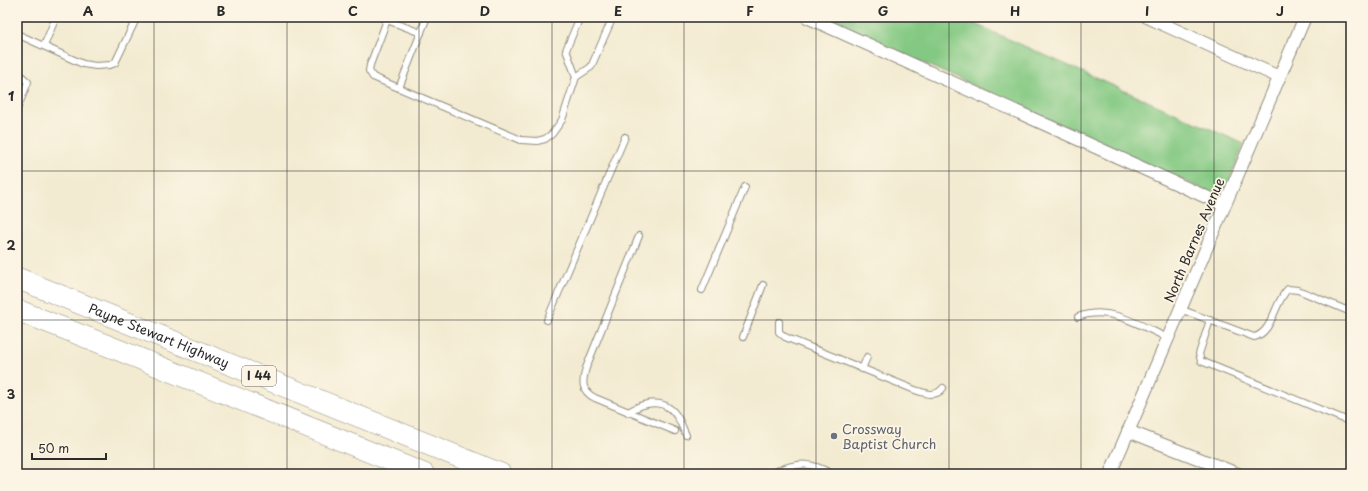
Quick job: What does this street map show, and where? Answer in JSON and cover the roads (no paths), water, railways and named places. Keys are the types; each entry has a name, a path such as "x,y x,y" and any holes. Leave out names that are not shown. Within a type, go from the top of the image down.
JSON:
{"highway":[{"name":"Payne Stewart Highway","path":"17,278 501,474"},
{"name":"I 44","path":"17,310 424,474"}],"street":[{"path":"807,17 1224,205"},
{"path":"1147,17 1279,77"},
{"name":"North Barnes Avenue","path":"1110,474 1305,17"},
{"path":"1128,430 1236,474"}],"lane":[{"path":"44,46 56,17"},
{"path":"17,34 83,64 96,66 110,65 115,63 137,17"},
{"path":"399,88 427,17"},
{"path":"421,33 384,18 369,71 372,77 521,140 536,141 545,139 558,127 562,120 576,77 566,50 580,17"},
{"path":"576,77 592,67 613,17"},
{"path":"17,72 28,82 17,109"},
{"path":"547,320 625,136"},
{"path":"702,290 744,187"},
{"path":"639,236 586,368 584,379 585,390 590,396 675,431"},
{"path":"742,337 763,285"},
{"path":"1180,309 1254,337 1260,336 1266,331 1282,294 1288,289 1298,290 1351,312"},
{"path":"1078,317 1098,313 1113,314 1168,338"},
{"path":"1210,320 1199,354 1201,361 1351,422"},
{"path":"780,322 779,332 785,338 924,393 938,393 943,388"},
{"path":"862,369 867,357"},
{"path":"628,412 638,406 648,403 660,404 674,412 678,417 686,435"},
{"path":"777,472 789,466 805,464 822,468 832,474"}],"place":[{"name":"Crossway Baptist Church","path":"834,436"}]}
